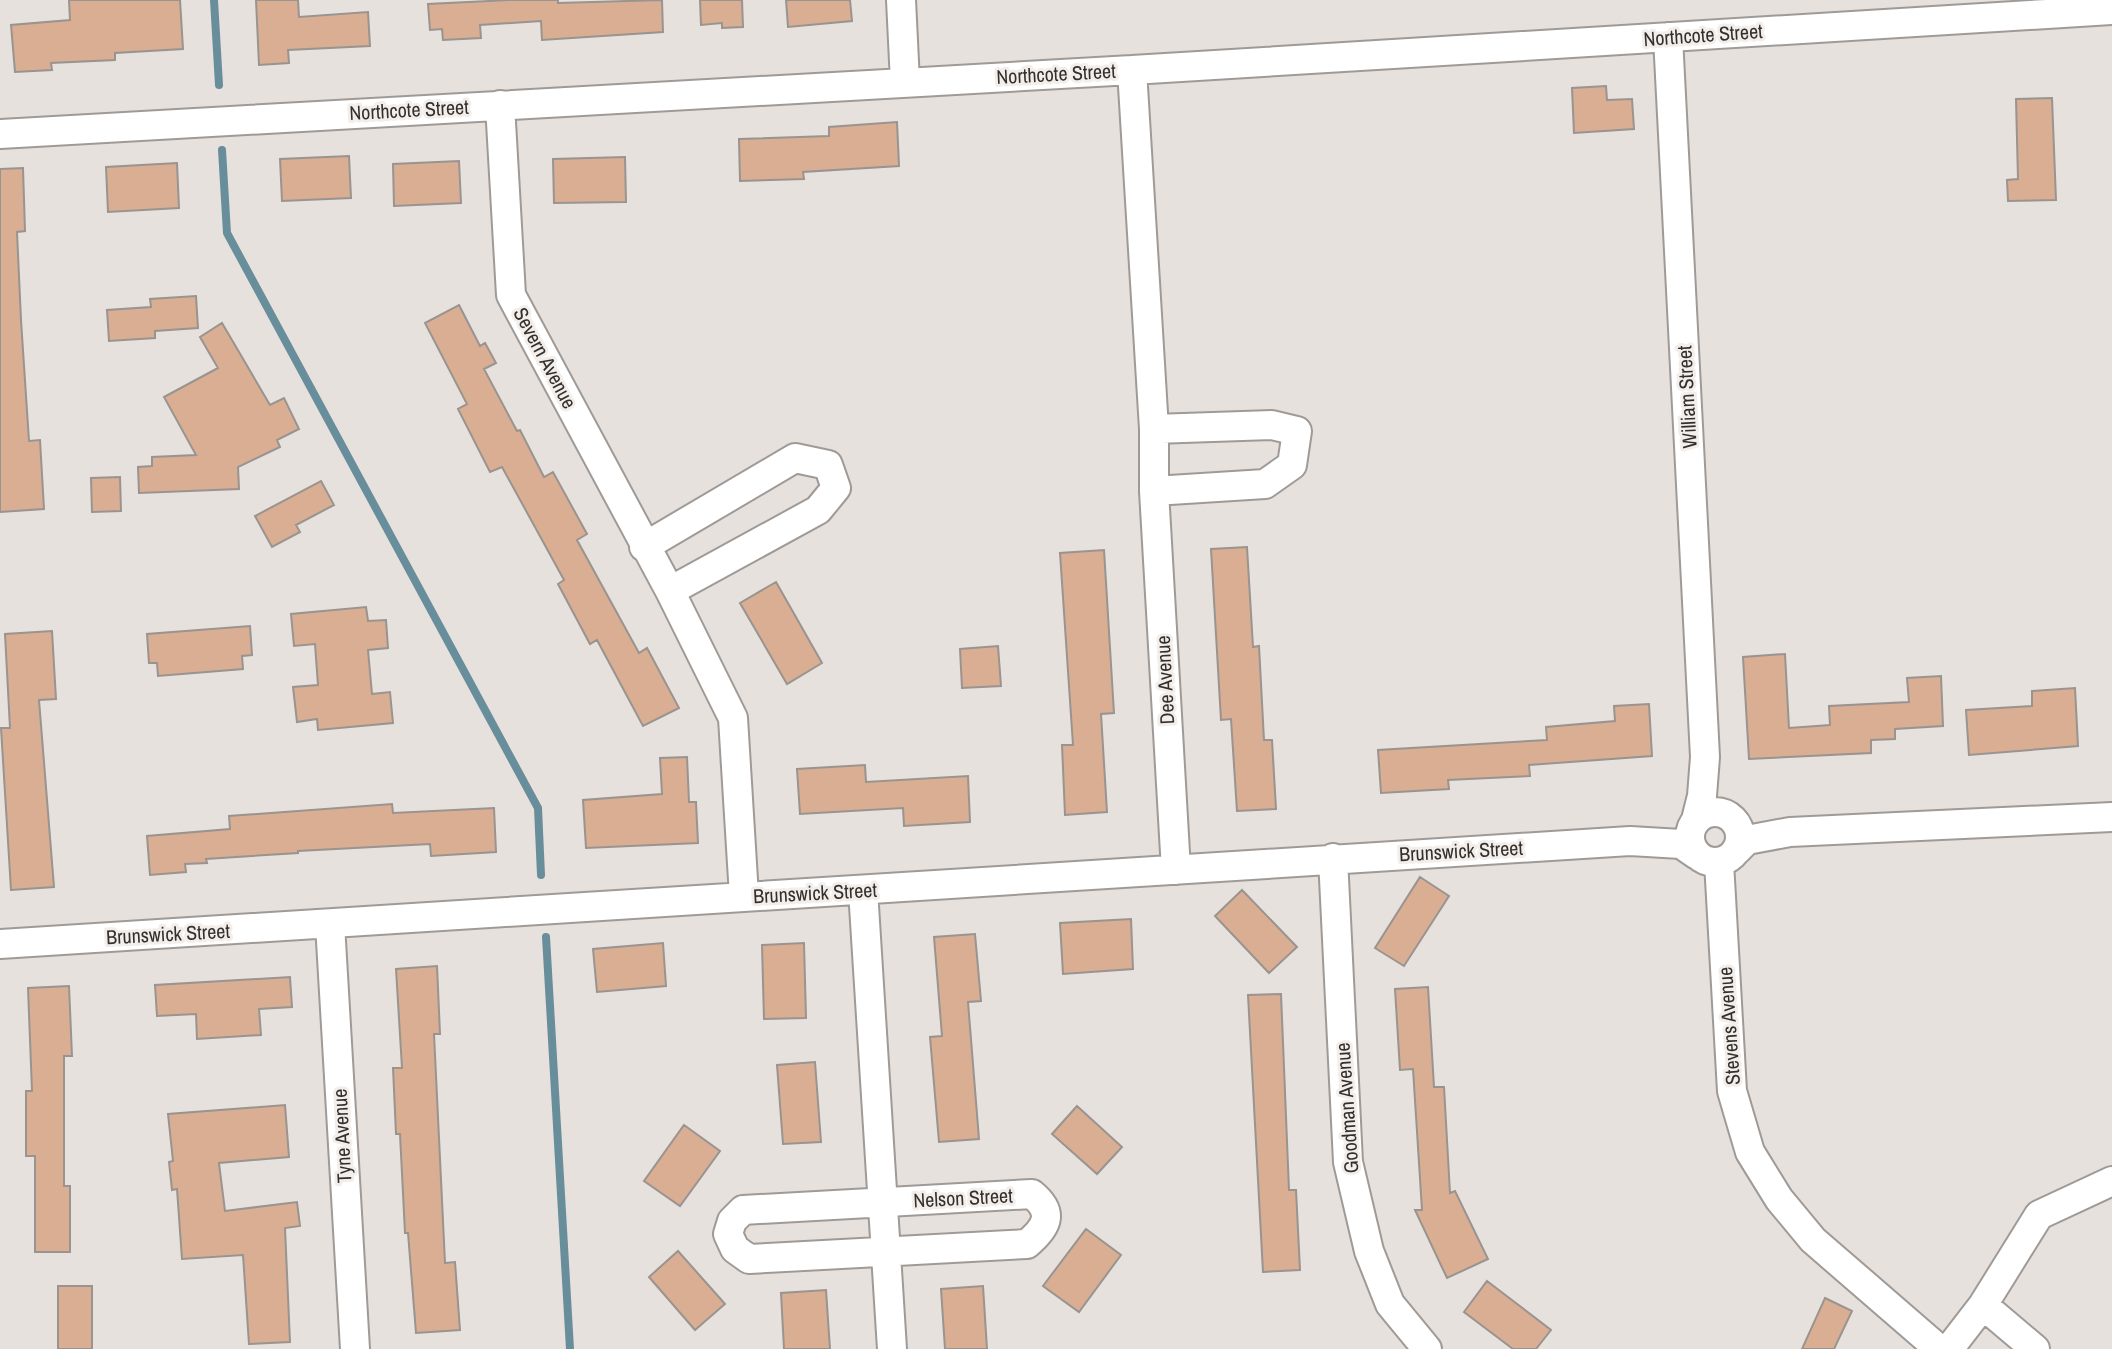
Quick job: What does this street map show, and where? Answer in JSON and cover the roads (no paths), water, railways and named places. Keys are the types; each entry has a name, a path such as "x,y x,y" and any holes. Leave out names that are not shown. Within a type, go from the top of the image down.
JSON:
{"street":[{"path":"901,0 905,82"},
{"name":"Northcote Street","path":"0,134 1132,70 2112,10"},
{"name":"William Street","path":"1668,37 1705,757 1702,796 1694,822"},
{"name":"Dee Avenue","path":"1132,70 1176,870"},
{"name":"Severn Avenue","path":"500,105 511,295 670,591 733,718 744,896"},
{"path":"1154,429 1272,425 1297,431 1292,465 1265,484 1154,491"},
{"path":"644,547 795,458 828,465 836,488 818,510 670,591"},
{"name":"William Street","path":"1705,757 1724,842"},
{"name":"Brunswick Street","path":"1630,841 1694,822 1714,812 1724,842"},
{"name":"Brunswick Street","path":"0,944 1333,858 1630,841 1681,844 1724,842 1790,832 2112,817"},
{"name":"Stevens Avenue","path":"1694,822 1689,840 1724,842 1732,1091 1750,1152 1779,1199 1813,1240 1939,1349"},
{"name":"Goodman Avenue","path":"1333,858 1348,1162 1369,1251 1390,1304 1420,1347"},
{"path":"863,890 892,1349"},
{"name":"Tyne Avenue","path":"330,924 355,1349"},
{"path":"1949,1349 1983,1305 2039,1215 2112,1181"},
{"name":"Nelson Street","path":"1032,1194 1042,1203 1046,1217 1042,1231 1027,1244 885,1251 749,1259 735,1249 728,1234 732,1221 743,1210 882,1202 1032,1194"},
{"path":"1983,1305 2035,1349"}],"waterway":[{"path":"214,0 219,85"},
{"path":"222,150 227,233 538,808 541,875"},
{"path":"546,937 570,1349"}]}
